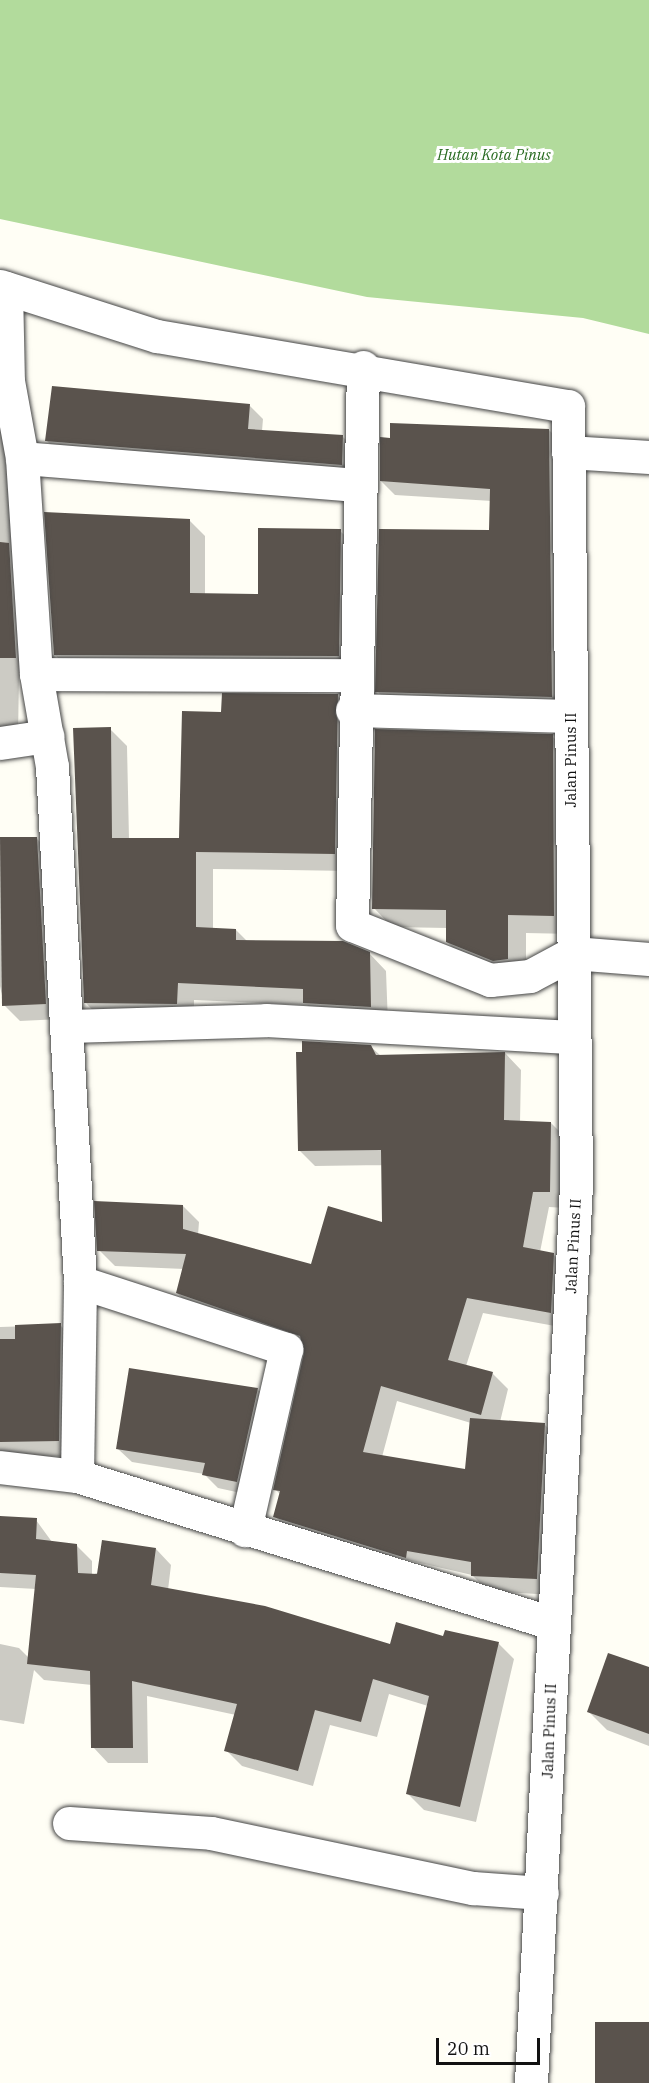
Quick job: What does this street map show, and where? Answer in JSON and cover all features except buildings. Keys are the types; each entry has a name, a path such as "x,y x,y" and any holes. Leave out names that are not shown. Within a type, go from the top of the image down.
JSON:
{"street":[{"path":"77,1476 80,1282 69,1026 47,736 36,674 22,458 8,381 3,287 157,336 363,367 352,710 352,925 490,980 530,976 573,953 649,959"},
{"name":"Jalan Pinus II","path":"363,367 568,407 576,1185 531,2083"},
{"path":"568,452 649,457"},
{"path":"22,458 359,485"},
{"path":"36,674 354,675"},
{"path":"352,710 571,716"},
{"path":"0,743 47,736"},
{"path":"69,1026 266,1020 574,1036"},
{"path":"80,1282 286,1349 245,1530"},
{"path":"0,1467 77,1476 245,1530 553,1623"},
{"path":"69,1822 211,1833 473,1888 542,1893"}],"green space":[{"name":"Hutan Kota Pinus","path":"0,0 649,0 649,334 583,318 367,297 0,219"}]}
